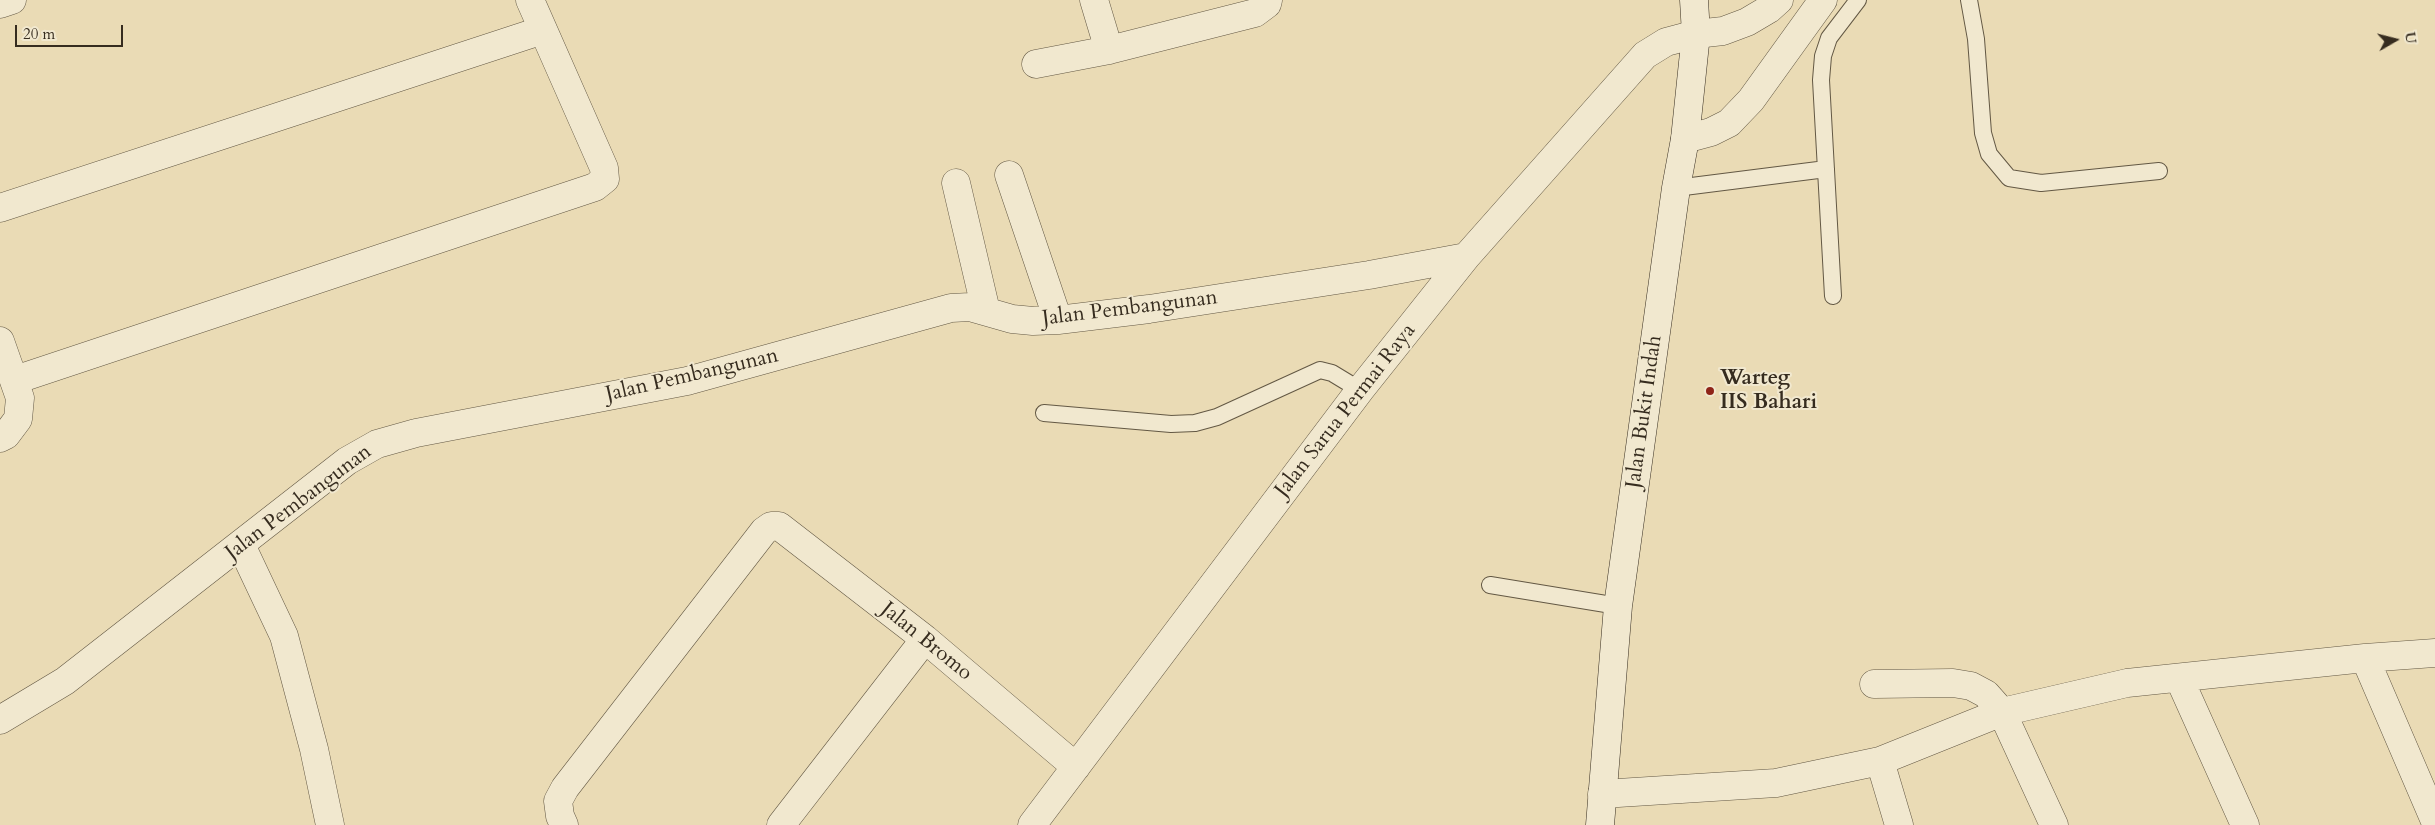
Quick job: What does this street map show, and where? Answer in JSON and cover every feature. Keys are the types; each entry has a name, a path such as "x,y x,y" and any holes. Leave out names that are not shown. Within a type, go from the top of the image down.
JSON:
{"street":[{"path":"0,4 12,0"},
{"path":"15,380 595,187 604,179 604,168 530,0"},
{"path":"1094,0 1109,50"},
{"path":"1036,64 1109,50 1255,13 1267,4 1268,0"},
{"name":"Jalan Bukit Indah","path":"1600,825 1618,606 1676,188 1685,139 1696,34 1694,0"},
{"name":"Jalan Sarua Permai Raya","path":"1032,825 1360,390 1466,257 1644,55 1666,42 1696,34 1723,31 1747,22 1780,0"},
{"path":"1685,139 1711,132 1729,123 1751,100 1823,0"},
{"path":"0,208 543,30"},
{"path":"1009,175 1058,320"},
{"path":"956,183 986,311"},
{"name":"Jalan Pembangunan","path":"0,720 65,681 347,461 377,444 416,433 688,381 951,308 970,307 1026,321 1058,320 1149,309 1331,281 1466,257"},
{"path":"0,342 20,398 18,419 6,435 0,438"},
{"name":"Jalan Bromo","path":"564,825 560,816 558,802 565,788 764,531 771,526 779,526 925,639 1076,767"},
{"path":"240,546 284,636 314,749 330,825"},
{"path":"781,825 925,639"},
{"path":"1602,794 1776,783 1880,761 2002,712 2127,684 2365,658 2435,653"},
{"path":"2365,658 2435,821"},
{"path":"2179,678 2245,825"},
{"path":"1874,684 1953,683 1971,686 1986,694 2002,712 2054,825"},
{"path":"1880,761 1899,825"}],"lane":[{"path":"1832,296 1821,80 1823,56 1829,38 1858,0"},
{"path":"1968,0 1976,39 1984,133 1989,154 2009,178 2041,183 2159,171"},
{"path":"1676,188 1826,168"},
{"path":"1044,413 1171,424 1195,423 1217,417 1320,370 1332,373 1360,390"},
{"path":"1490,585 1618,606"}],"place":[{"name":"Warteg IIS Bahari","path":"1710,391"}]}
